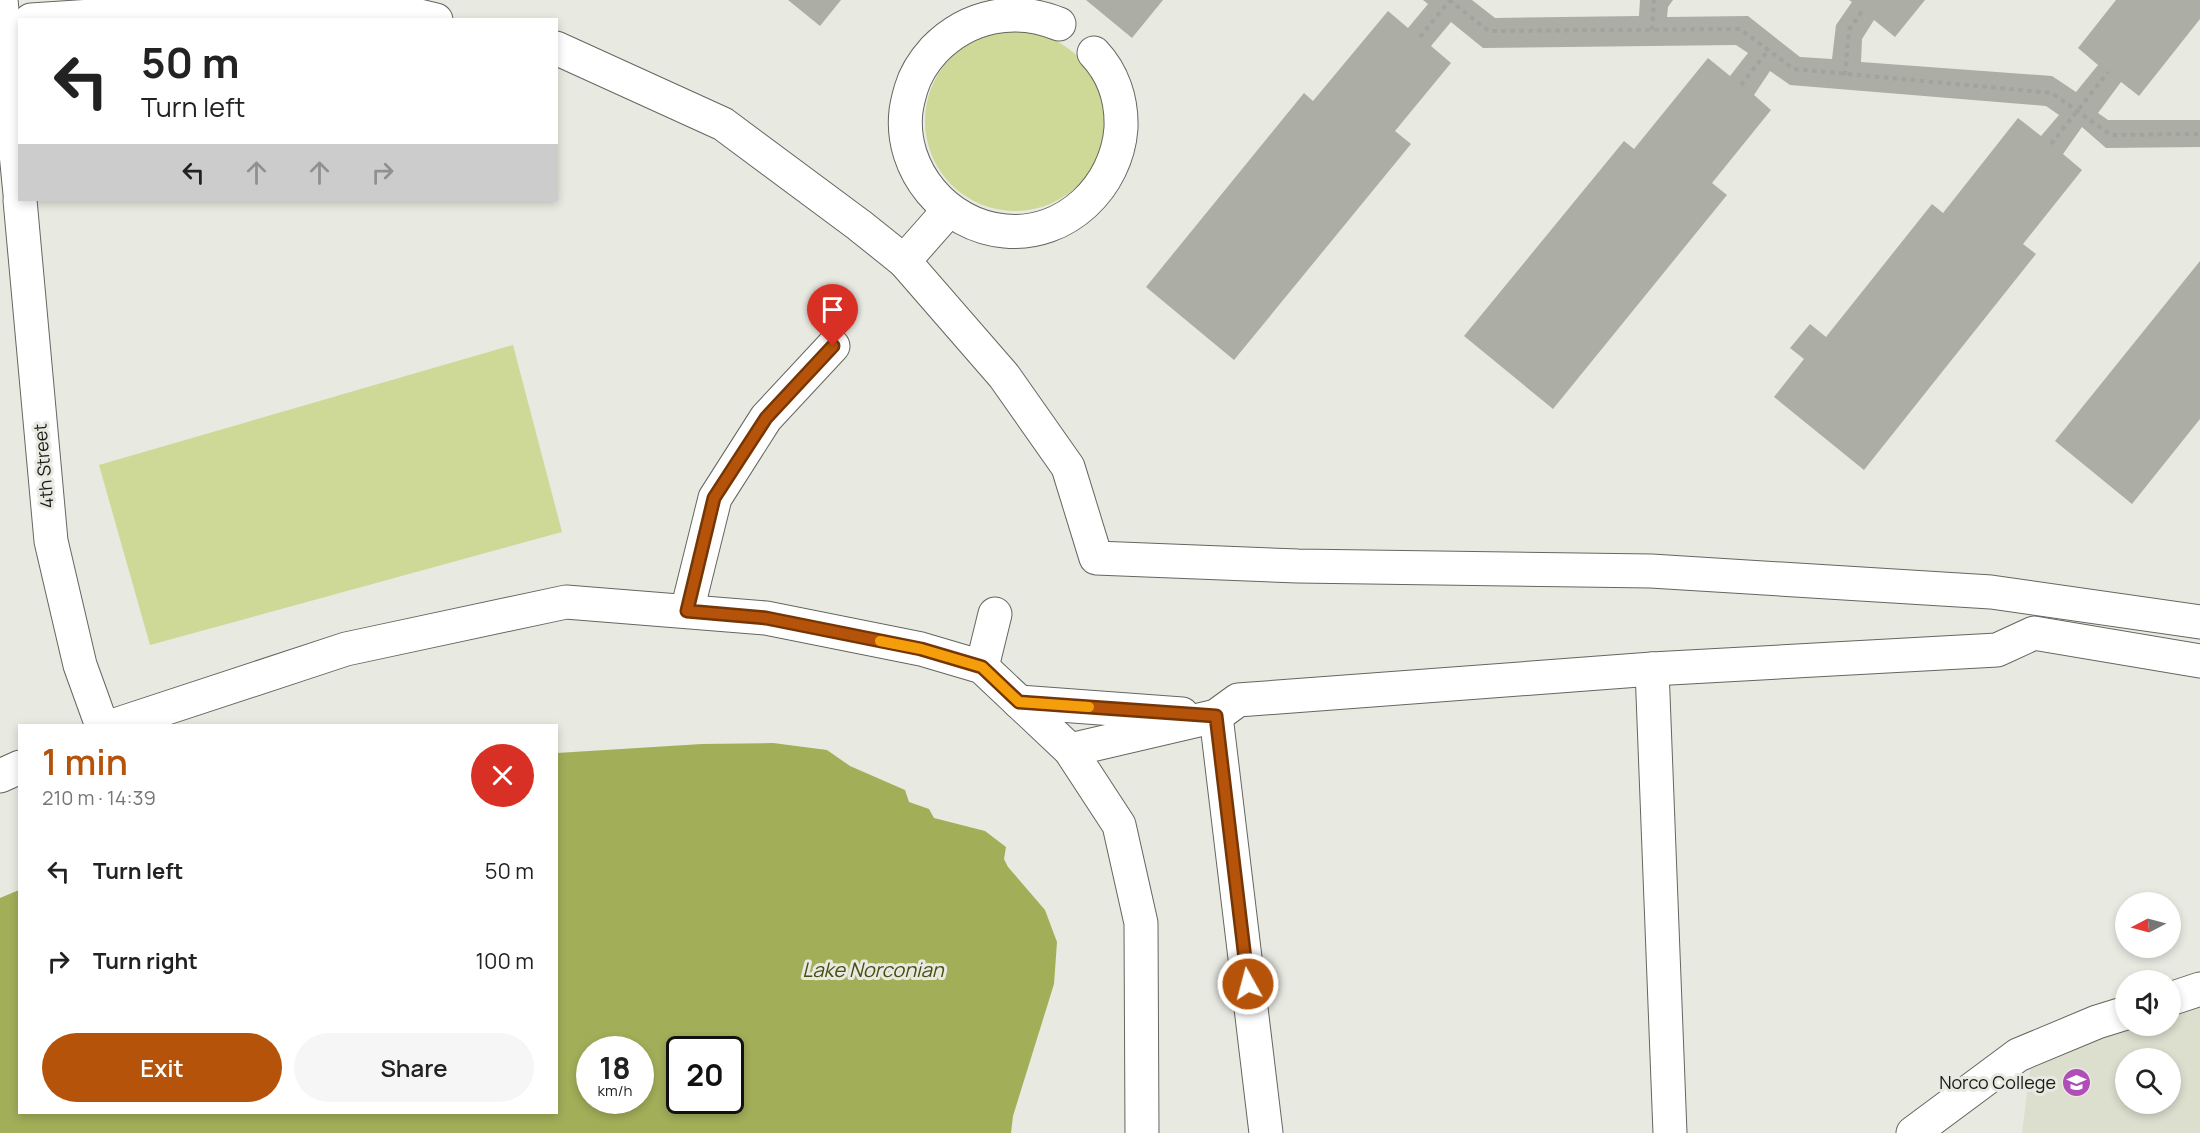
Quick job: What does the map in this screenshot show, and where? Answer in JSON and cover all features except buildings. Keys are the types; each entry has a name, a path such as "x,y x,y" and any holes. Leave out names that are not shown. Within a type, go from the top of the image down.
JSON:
{"street":[{"path":"18,155 11,17 290,3 428,18"},
{"path":"1059,24 1023,15 995,15 968,24 945,39 926,59 912,84 906,111 907,139 914,166 928,190 949,210 976,224 1006,231 1037,229 1066,218 1090,199 1109,175 1120,145 1121,114 1106,65 1094,53"},
{"path":"558,49 723,124 904,261 1004,376 1068,467 1096,558 1298,566 1663,572 1991,592 2200,622"},
{"name":"4th Street","path":"20,201 51,541 80,665 101,724"},
{"path":"904,261 949,210"},
{"path":"687,611 714,498 766,418 833,346"},
{"path":"117,724 346,649 566,602 766,618 921,649 982,667 1070,750 1119,825 1142,923 1142,1133"},
{"path":"982,667 995,614"},
{"path":"1070,750 1216,716 1238,699 1652,669 1997,650 2034,633 2200,661"},
{"path":"1652,669 1670,1133"},
{"path":"1019,702 1216,716"},
{"path":"1216,716 1266,1133"},
{"path":"0,776 18,768"},
{"path":"2181,995 2200,989"},
{"path":"1913,1133 2018,1055 2115,1016"}],"path":[{"path":"1420,37 1450,0 1489,31 1740,29 1794,69 2052,93 2111,135 2200,134"},
{"path":"1652,30 1654,0"},
{"path":"1845,75 1850,30 1862,11"},
{"path":"1741,85 1769,49"},
{"path":"2051,144 2108,72"}],"shaded area":[{"path":"1015,31 1049,38 1065,46 1078,58 1090,71 1098,87 1105,121 1098,155 1090,171 1078,184 1065,196 1049,204 1015,211 981,204 965,196 952,184 940,171 932,155 925,121 932,87 940,71 952,58 965,46 981,38"},
{"path":"513,345 562,532 150,645 99,465"},
{"name":"Norco College","path":"2200,1000 2200,1133 2022,1133 2031,1062 2115,1030 2115,1036 2181,1036 2181,1005"}],"water":[{"name":"Lake Norconian","path":"773,743 827,750 850,766 905,790 909,802 929,809 934,818 985,831 1006,847 1004,859 1008,867 1045,910 1057,942 1054,984 1013,1116 1011,1133 0,1133 0,898 18,890 18,1114 558,1114 558,753 702,744"}],"slow traffic":[{"path":"880,641 921,649 982,667 1019,702 1089,707"}],"place":[{"name":"Norco College","path":"2077,1083"}],"route":[{"path":"833,346 766,418 714,498 687,611 766,618 921,649 982,667 1019,702 1216,716 1248,984"}]}
